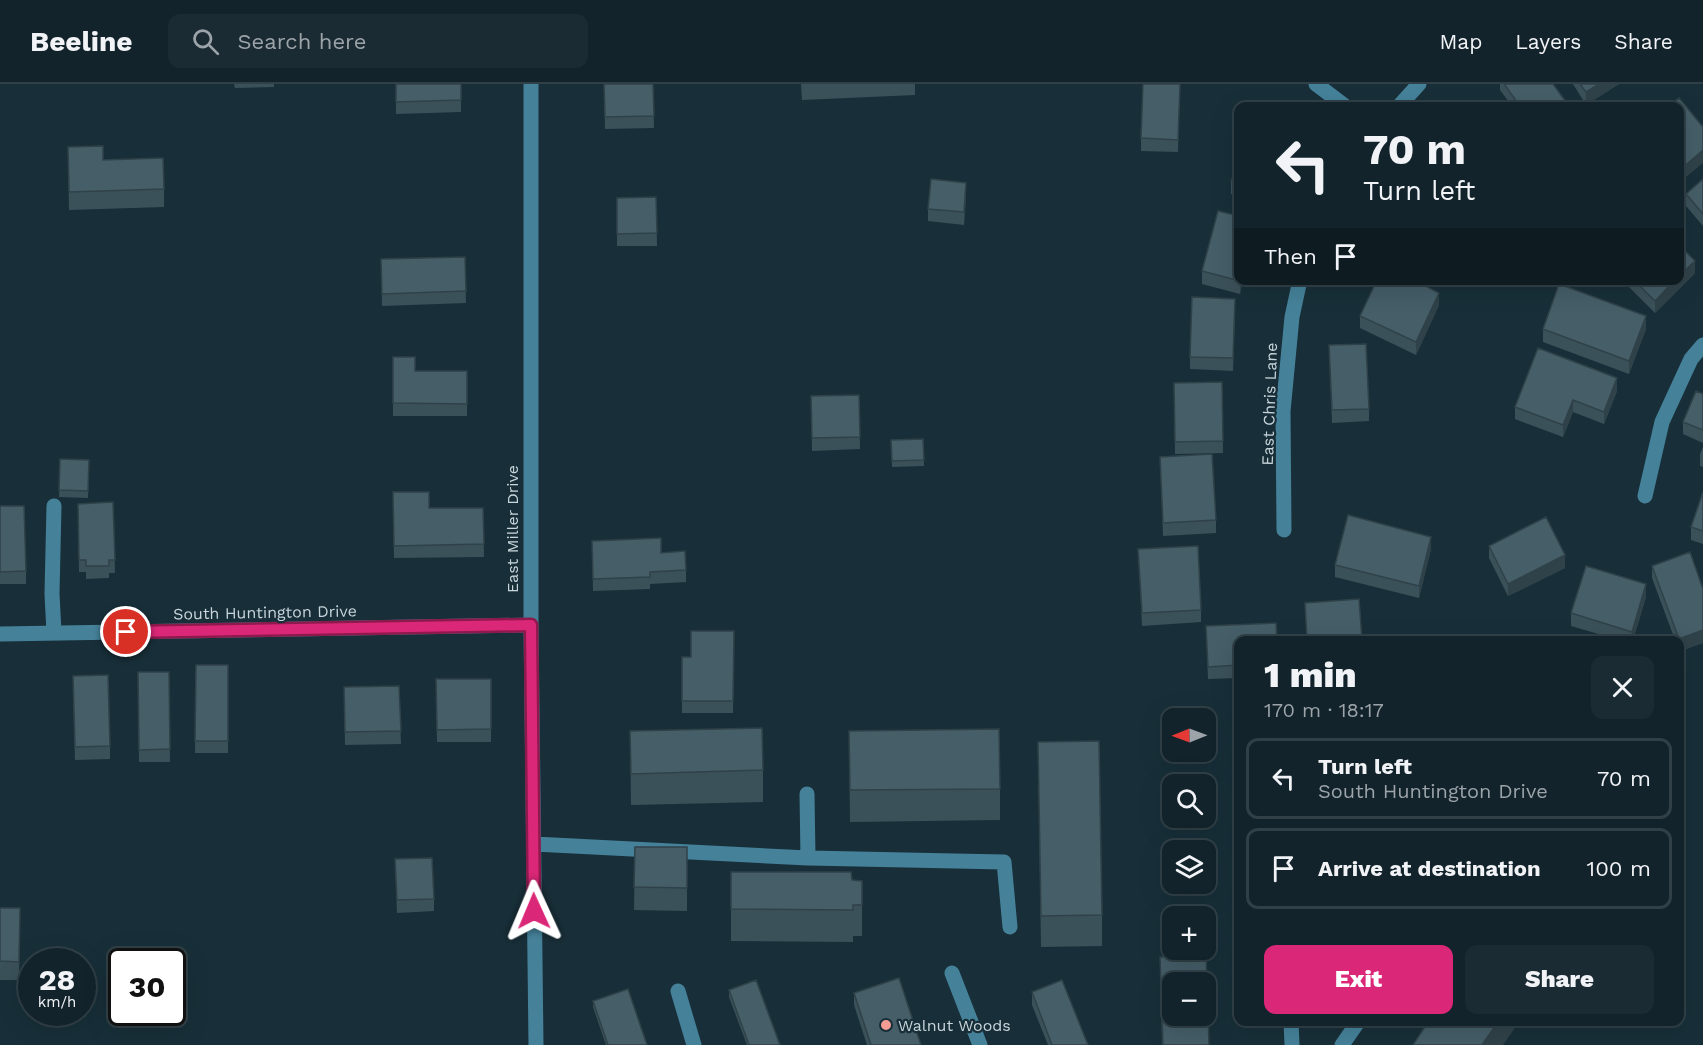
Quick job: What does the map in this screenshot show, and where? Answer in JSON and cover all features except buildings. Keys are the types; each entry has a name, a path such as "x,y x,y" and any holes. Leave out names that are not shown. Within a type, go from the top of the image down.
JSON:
{"street":[{"name":"East Miller Drive","path":"531,84 531,625 536,1045"},
{"path":"1316,84 1340,102"},
{"path":"1403,102 1419,84"},
{"name":"East Chris Lane","path":"1284,530 1284,391 1292,317 1299,285"},
{"path":"1645,496 1662,422 1691,359 1703,345"},
{"path":"54,506 52,594 54,633"},
{"name":"South Huntington Drive","path":"0,634 531,625"},
{"path":"807,794 808,858"},
{"path":"534,844 808,858 1004,862 1010,927"},
{"path":"952,973 980,1045"},
{"path":"678,991 694,1045"},
{"path":"1291,1026 1292,1045"},
{"path":"1342,1045 1355,1026"}],"place":[{"name":"Walnut Woods","path":"886,1025"}],"route":[{"path":"126,632 531,625 534,911"}]}
